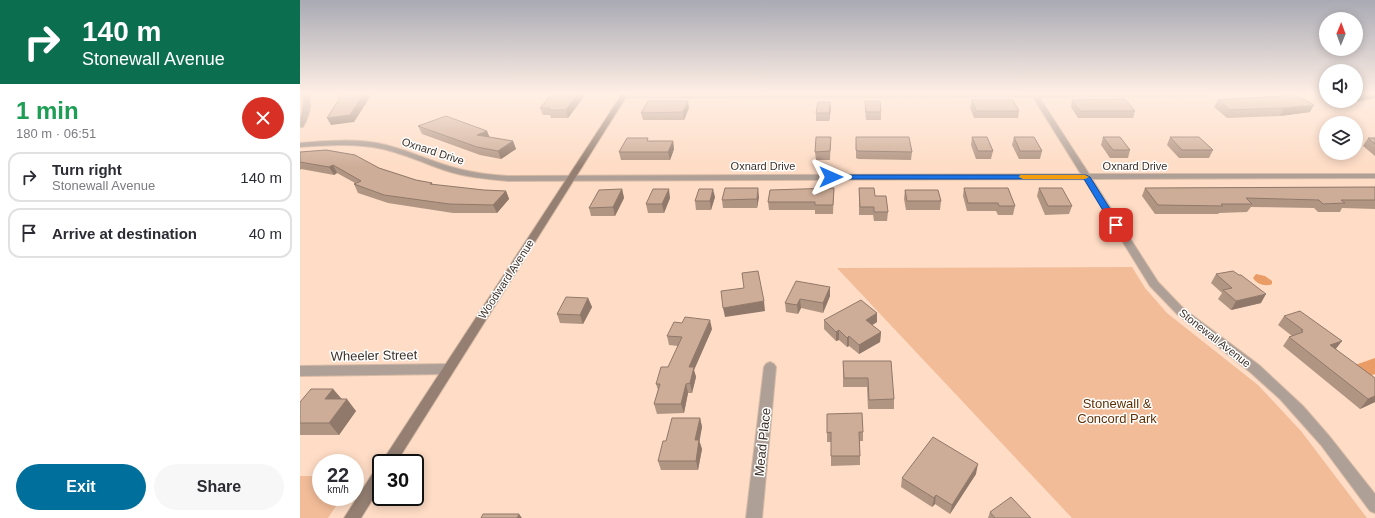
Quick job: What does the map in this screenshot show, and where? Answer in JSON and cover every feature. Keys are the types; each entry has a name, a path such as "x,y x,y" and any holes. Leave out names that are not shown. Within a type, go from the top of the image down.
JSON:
{"main road":[{"name":"Woodward Avenue","path":"394,454 610,118"},
{"path":"352,518 372,487"}],"street":[{"name":"Stonewall Avenue","path":"1049,118 1146,273 1163,295 1192,322 1268,380 1295,406 1319,431 1375,506"},
{"name":"Oxnard Drive","path":"300,145 346,143 375,145 394,149 449,169 489,177 526,180 572,177 1375,176"},
{"name":"Mead Place","path":"754,518 770,367"},
{"name":"Wheeler Street","path":"300,371 448,369"}],"green space":[{"name":"Stonewall & Concord Park","path":"1132,267 1145,288 1167,313 1258,385 1301,431 1367,518 1072,518 837,268"},
{"path":"300,476 312,476 312,506 336,506 328,518 300,518"}],"shaded area":[{"path":"1256,274 1265,276 1272,281 1272,284 1264,285 1259,283 1253,278"},
{"path":"1375,358 1375,374 1370,376 1355,365"}],"building":[{"path":"440,118 452,118 487,131 477,135 513,141 498,151 477,147 418,126"},
{"path":"816,137 831,137 830,151 815,152"},
{"path":"856,137 909,137 912,152 858,151 856,150"},
{"path":"972,137 987,137 993,151 978,151"},
{"path":"1014,137 1034,137 1042,151 1020,151"},
{"path":"1103,137 1120,137 1130,150 1113,150"},
{"path":"1170,137 1199,137 1213,150 1182,150"},
{"path":"627,138 648,138 647,141 673,141 668,152 619,152"},
{"path":"1368,138 1375,138 1375,144"},
{"path":"326,150 355,155 379,168 416,180 432,183 430,184 506,191 493,205 449,204 384,195 354,184 361,181 333,165 329,167 300,162 300,152"},
{"path":"1375,187 1375,200 1341,200 1345,203 1323,204 1319,200 1246,198 1252,204 1221,204 1223,206 1158,205 1145,188"},
{"path":"725,188 758,188 757,199 722,200"},
{"path":"834,188 833,205 815,205 815,202 768,202 770,190"},
{"path":"859,188 874,188 875,196 886,196 888,212 874,212 874,207 860,207"},
{"path":"964,188 1008,188 1015,206 999,206 998,203 968,203"},
{"path":"1039,188 1062,188 1072,206 1048,206"},
{"path":"622,189 613,207 589,208 599,190"},
{"path":"653,189 669,189 662,204 646,204"},
{"path":"699,189 713,189 710,201 695,201"},
{"path":"905,190 938,190 941,201 907,201"},
{"path":"758,271 764,301 723,308 721,291 744,288 742,273"},
{"path":"1233,271 1241,275 1266,294 1236,301 1223,290 1232,288 1216,274"},
{"path":"796,281 830,287 823,303 800,299 797,305 785,303"},
{"path":"566,297 588,298 580,315 557,314"},
{"path":"861,300 877,313 866,320 881,332 859,345 849,336 847,338 839,330 836,332 824,320"},
{"path":"1300,311 1342,341 1330,345 1375,378 1375,396 1368,399 1289,337 1303,332 1301,330 1303,330 1284,316"},
{"path":"685,317 710,320 689,367 694,367 690,383 686,384 681,404 654,404 660,384 656,384 661,367 668,367 682,337 667,336 674,322 682,323"},
{"path":"843,361 891,361 894,399 869,400 868,378 844,378"},
{"path":"311,389 333,389 325,399 347,399 329,423 300,423 300,402"},
{"path":"862,413 863,432 859,432 860,456 831,456 831,432 827,433 827,414"},
{"path":"672,418 700,418 695,440 699,440 696,461 658,461 663,441 666,441"},
{"path":"933,437 978,464 952,505 936,495 934,498 902,478"},
{"path":"1011,497 1031,518 995,518 990,512"},
{"path":"483,514 519,514 517,518 481,518"}],"slow traffic":[{"path":"1023,177 1085,177"}],"route":[{"path":"831,177 1086,177 1116,225"}]}
